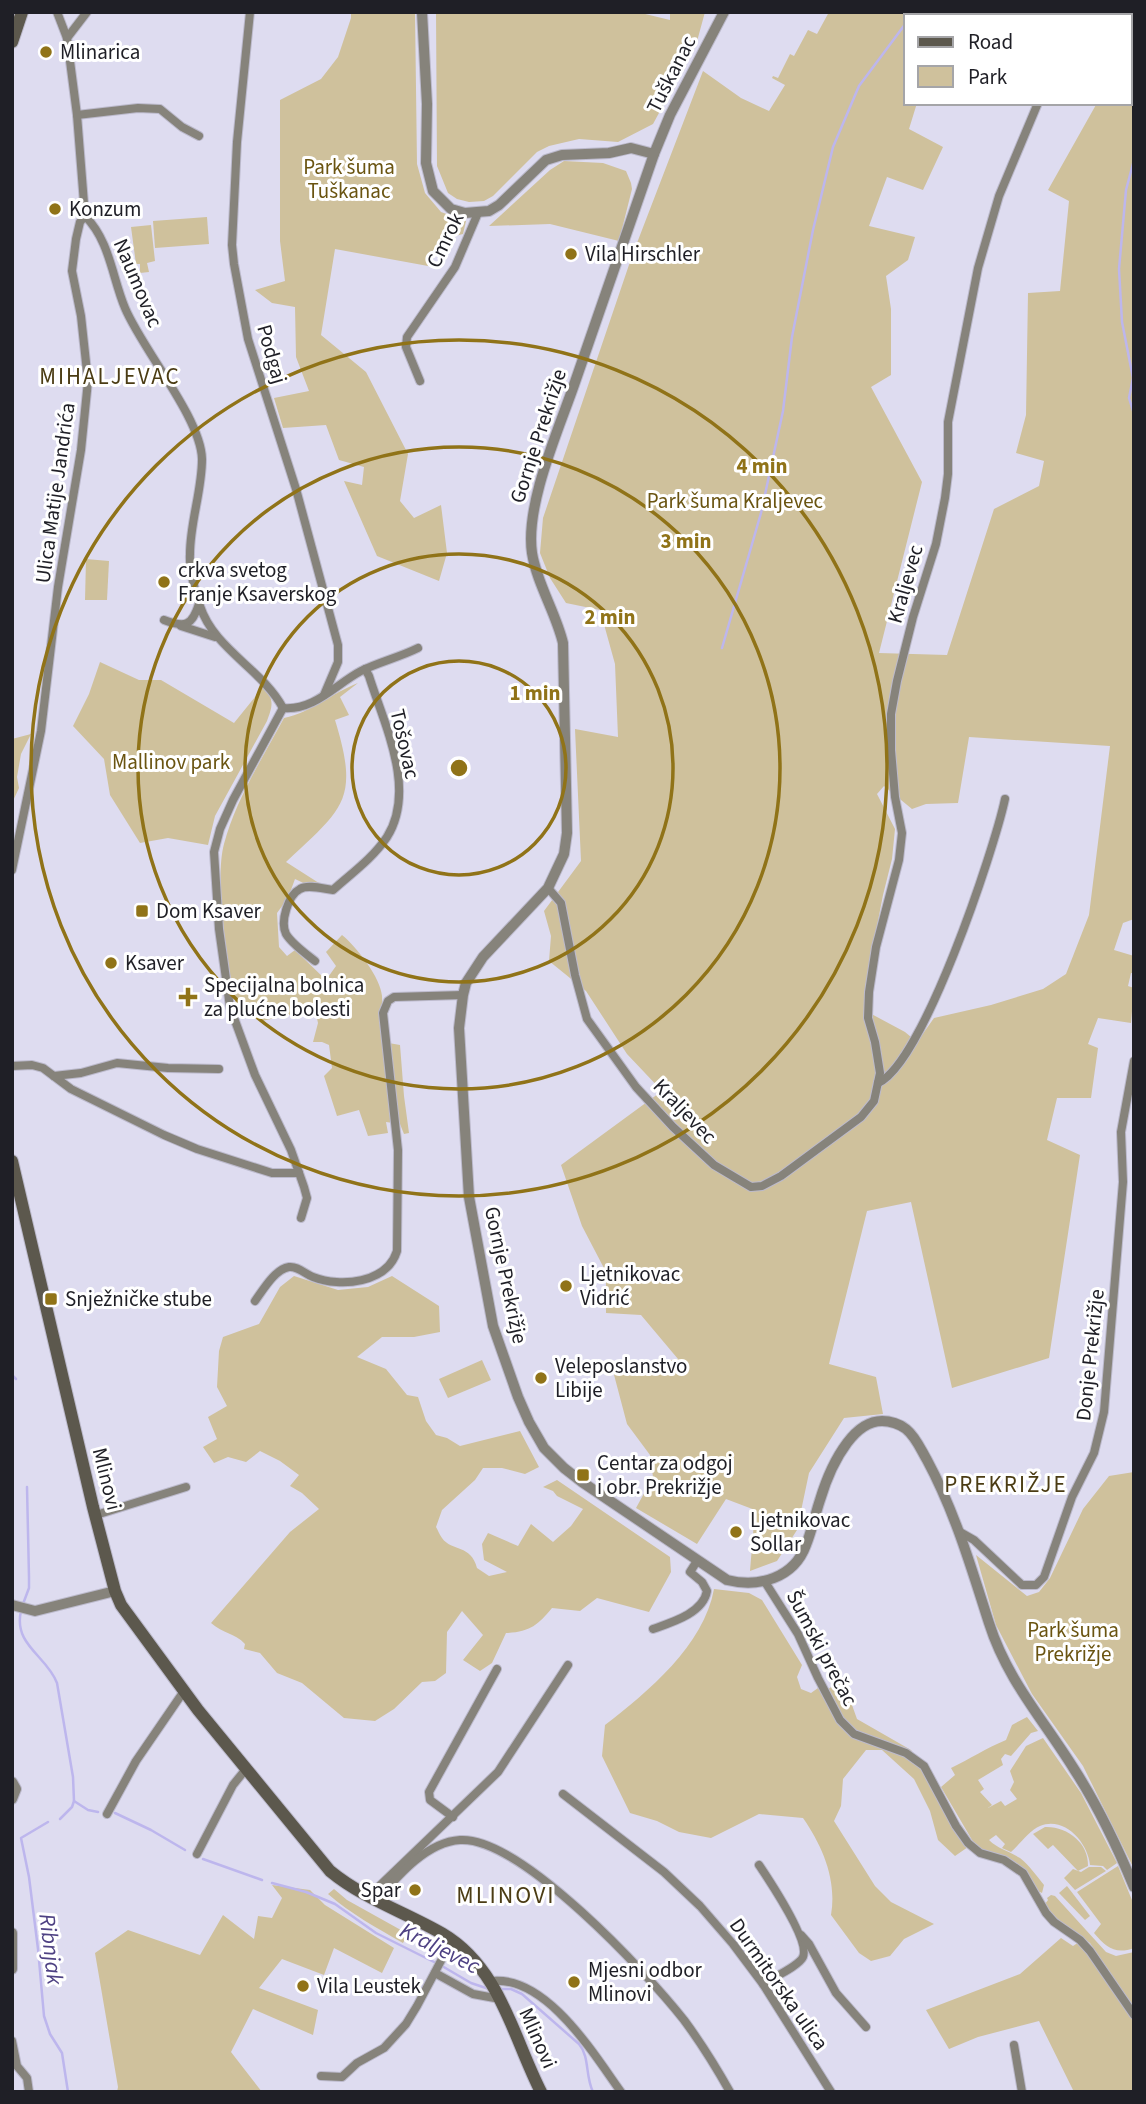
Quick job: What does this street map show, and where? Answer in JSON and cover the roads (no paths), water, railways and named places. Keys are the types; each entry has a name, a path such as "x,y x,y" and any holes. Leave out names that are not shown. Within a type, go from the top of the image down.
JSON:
{"main road":[{"path":"12,42 22,12"},
{"name":"Mlinovi","path":"12,1161 96,1515 121,1605 184,1691 319,1860 340,1880 452,1940 477,1962 495,1989 541,2092"}],"street":[{"name":"Ulica Matije Jandrića","path":"12,870 41,731 58,587 81,450 88,381 81,316 72,271 80,222 85,216 77,115 67,38 57,12"},
{"path":"67,38 87,12"},
{"name":"Podgaj","path":"250,12 237,140 232,245 234,264 248,339 296,489 338,645 338,662 324,695"},
{"path":"422,12 427,91 426,163 429,180 433,191 451,209 478,213"},
{"name":"Tuškanac","path":"654,153 670,115 724,12"},
{"name":"Kraljevec","path":"548,888 561,902 575,975 587,1019 636,1087 714,1166 751,1187 762,1186 781,1176 861,1117 874,1101 880,1073 876,1042 868,1018 869,992 876,947 899,860 902,833 893,774 891,714 913,617 936,544 945,498 948,422 978,268 999,196 1037,105"},
{"path":"77,115 138,108 160,109 181,127 199,136"},
{"name":"Cmrok","path":"420,381 406,347 407,337 456,267 478,213 499,205 546,160 562,155 609,153 631,148 654,153"},
{"name":"Gornje Prekrižje","path":"654,153 531,517 532,553 564,643 567,833 564,854 548,888 483,957 466,982 459,1028 469,1197 493,1326 517,1397 544,1447 564,1468 697,1562 727,1580 740,1584 765,1582"},
{"name":"Naumovac","path":"85,216 106,250 129,316 191,422 200,447 202,458 198,504 190,553 199,604 208,624 272,691 283,708"},
{"path":"164,620 181,626 191,621 199,604"},
{"name":"Naumovac","path":"181,626 199,630 221,640"},
{"path":"301,1218 307,1198 299,1172 255,1075 230,1007 219,929 214,852 220,829 233,800 283,708 300,708 365,669 418,648"},
{"name":"Tošovac","path":"314,961 288,936 284,928 283,921 292,898 298,889 304,887 333,890 366,862 387,837 399,802 396,766 365,669"},
{"name":"Kraljevec","path":"878,1083 886,1079 910,1048 939,989 994,844 1005,799"},
{"path":"255,1301 277,1273 287,1267 296,1268 312,1277 341,1283 363,1280 387,1269 394,1261 397,1251 398,1150 383,1013 388,1001 394,997 463,995"},
{"name":"Donje Prekrižje","path":"960,1532 974,1540 1022,1586 1036,1586 1044,1577 1072,1497 1094,1453 1104,1412 1123,1182 1121,1132 1134,1061"},
{"path":"54,1076 81,1073 117,1063 219,1069"},
{"path":"12,1066 38,1065 71,1089 197,1149 272,1173 299,1172"},
{"path":"765,1582 774,1580 796,1562 805,1548 830,1472 855,1433 875,1422 895,1423 907,1430 936,1476 960,1532 1001,1656 1018,1689 1074,1767 1103,1817 1134,1887"},
{"path":"96,1515 186,1487"},
{"path":"653,1629 699,1608 705,1599 707,1591 702,1582 690,1572 697,1562"},
{"name":"Šumski prečac","path":"765,1582 798,1634 840,1720 854,1734 906,1754 924,1766 968,1843 980,1853 1004,1860 1023,1873 1046,1913 1090,1951 1134,2015"},
{"path":"18,1607 35,1611 115,1591"},
{"path":"372,1899 505,1764 568,1665"},
{"path":"453,1816 430,1801 429,1792 497,1669"},
{"path":"107,1814 136,1761 184,1691"},
{"path":"197,1854 233,1785 246,1769"},
{"path":"12,1782 16,1789 12,1799"},
{"name":"Durmitorska ulica","path":"563,1794 651,1861 689,1894 729,1938 763,1984 831,2092"},
{"path":"372,1899 436,1846 467,1840 494,1849 543,1881 615,1942 686,2022 730,2092"},
{"path":"759,1865 799,1933 809,1944 836,1993 866,2027"},
{"path":"12,1933 12,1969"},
{"path":"763,1984 802,1958 804,1950 799,1933"},
{"path":"321,2076 342,2077 352,2067 384,2048 410,2018 452,1940"},
{"name":"Mlinovi","path":"437,1968 473,1994 495,1989"},
{"path":"495,1989 501,1979 517,1983 550,2006 583,2038 621,2092"},
{"path":"12,2041 17,2066 27,2078 29,2092"},
{"path":"1014,2045 1023,2092"}],"waterway":[{"path":"722,648 761,513 783,411 792,337 813,230 833,147 859,86 904,26"},
{"path":"1134,160 1126,190 1119,269 1122,322 1133,378 1129,398 1134,414"},
{"name":"Kraljevec","path":"12,1375 16,1379"},
{"name":"Kraljevec","path":"23,1604 29,1588 27,1487"},
{"name":"Kraljevec","path":"21,1611 20,1623 26,1642 57,1683 73,1777 74,1801 88,1810 98,1812"},
{"name":"Ribnjak","path":"60,1819 72,1807 74,1801"},
{"name":"Kraljevec","path":"115,1813 185,1850"},
{"name":"Ribnjak","path":"48,1822 21,1838 29,1877 44,2016 50,2034 62,2053 68,2092"},
{"name":"Kraljevec","path":"203,1859 262,1880"},
{"name":"Kraljevec","path":"272,1883 306,1892 335,1904 376,1933 436,1963"},
{"name":"Kraljevec","path":"442,1966 471,1983 489,1989"},
{"name":"Kraljevec","path":"499,1989 511,1989 522,1994 579,2044 585,2055 593,2092"}],"place":[{"name":"Mlinarica","path":"46,52"},
{"name":"Konzum","path":"55,209"},
{"name":"Vila Hirschler","path":"571,254"},
{"name":"crkva svetog Franje Ksaverskog","path":"164,582"},
{"name":"Dom Ksaver","path":"142,911"},
{"name":"Ksaver","path":"111,963"},
{"name":"Specijalna bolnica za plućne bolesti","path":"188,997"},
{"name":"Ljetnikovac Vidrić","path":"566,1286"},
{"name":"Snježničke stube","path":"51,1299"},
{"name":"Veleposlanstvo Libije","path":"541,1378"},
{"name":"Centar za odgoj i obr. Prekrižje","path":"583,1475"},
{"name":"Ljetnikovac Sollar","path":"736,1532"},
{"name":"Spar","path":"415,1890"},
{"name":"Mjesni odbor Mlinovi","path":"574,1982"},
{"name":"Vila Leustek","path":"303,1986"}],"district":[{"name":"MIHALJEVAC","path":"110,376"},
{"name":"PREKRIŽJE","path":"1006,1484"},
{"name":"MLINOVI","path":"506,1895"}],"park label":[{"name":"Park šuma Tuškanac","path":"349,179"},
{"name":"Park šuma Kraljevec","path":"735,501"},
{"name":"Mallinov park","path":"171,762"},
{"name":"Park šuma Prekrižje","path":"1073,1642"}]}
